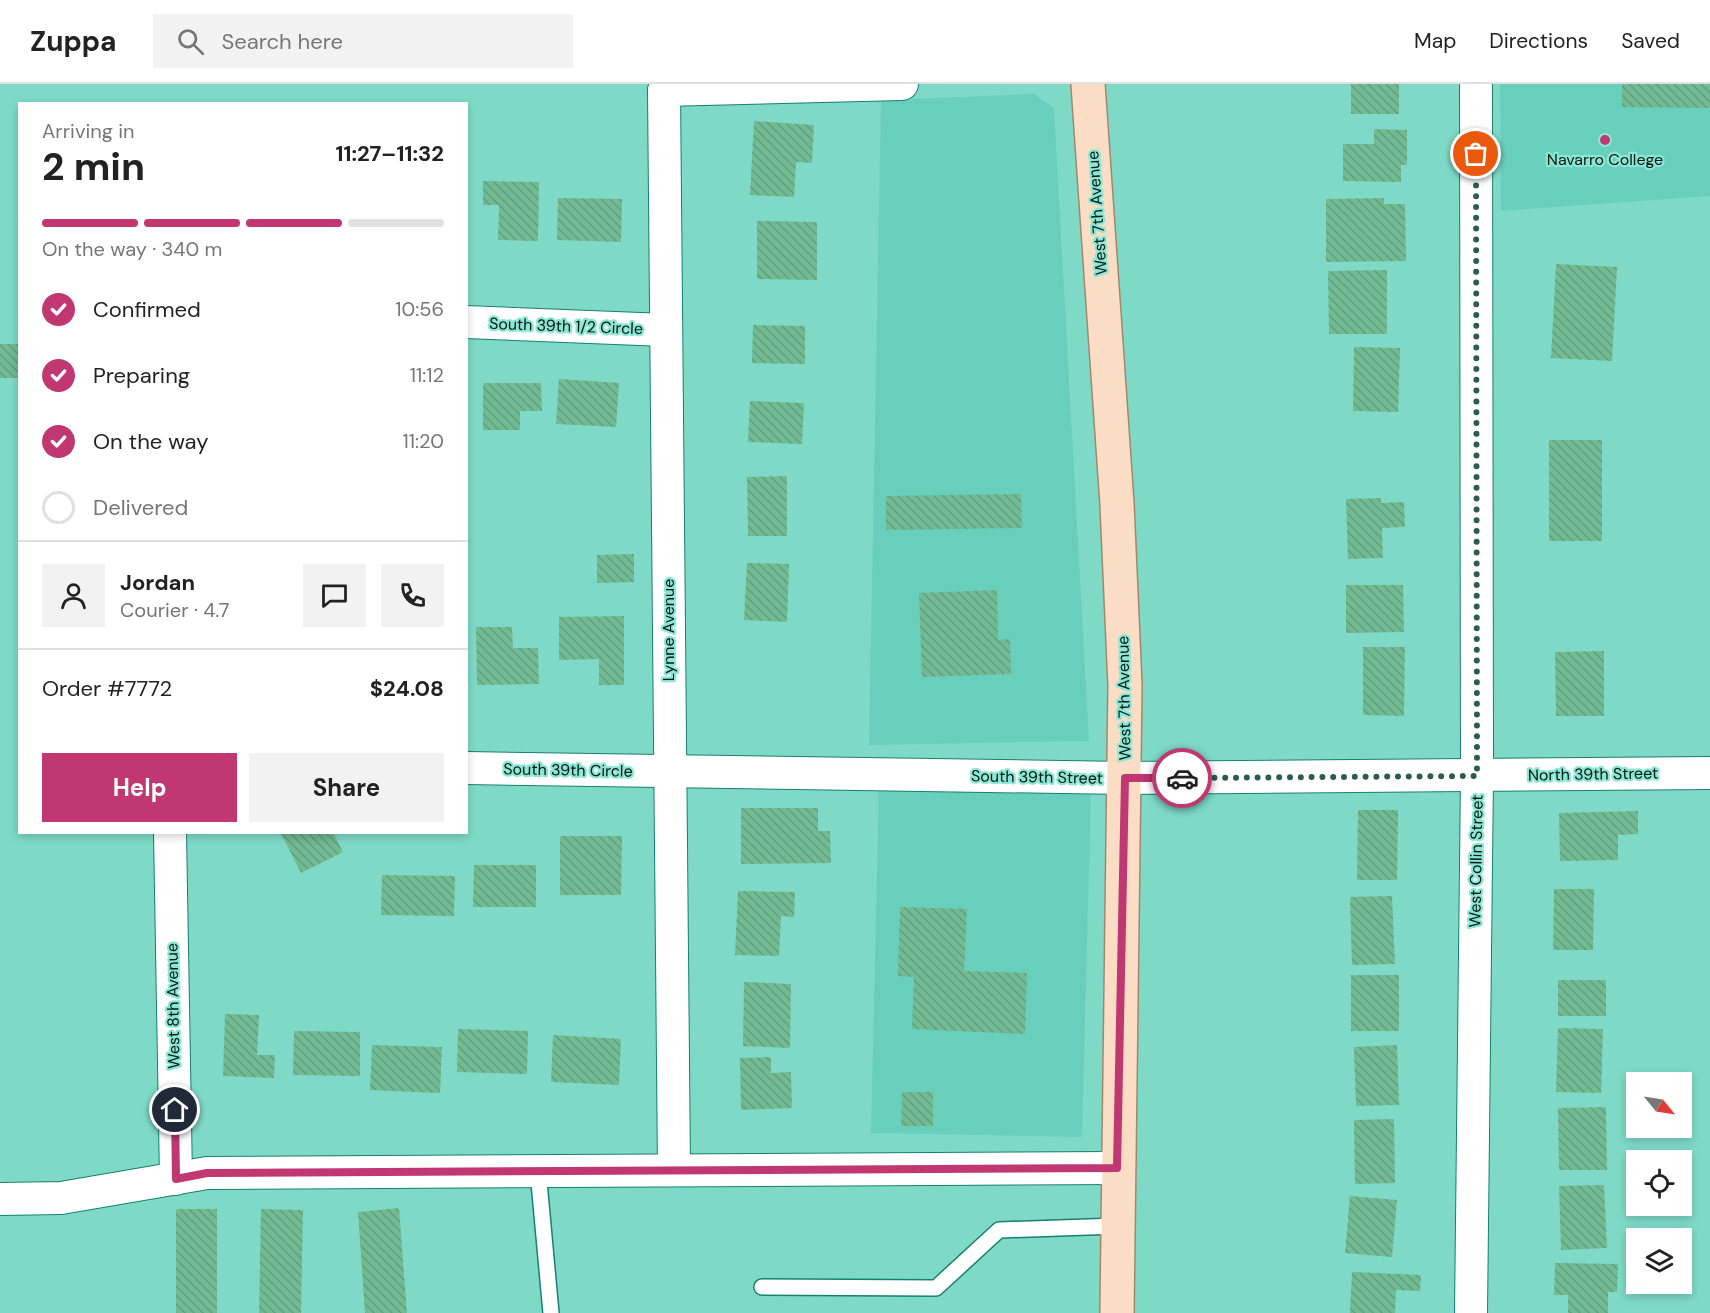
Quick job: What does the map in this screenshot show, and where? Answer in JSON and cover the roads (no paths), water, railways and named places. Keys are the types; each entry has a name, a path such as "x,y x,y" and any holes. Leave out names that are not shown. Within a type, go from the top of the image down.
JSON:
{"main road":[{"name":"West 7th Avenue","path":"1088,84 1117,504 1125,685 1117,1168 1117,1313"}],"street":[{"path":"671,88 902,84"},
{"name":"West Collin Street","path":"1471,1313 1477,776 1476,84"},
{"name":"Lynne Avenue","path":"671,88 665,330 674,1170"},
{"name":"South 39th 1/2 Circle","path":"468,322 665,330"},
{"name":"South 39th Circle","path":"468,768 669,773"},
{"name":"South 39th Street","path":"669,773 1125,778 1477,776"},
{"name":"North 39th Street","path":"1477,776 1710,773"},
{"name":"West 8th Avenue","path":"170,834 176,1179"},
{"path":"0,1199 61,1198 207,1173 1117,1168"}],"lane":[{"path":"538,1171 551,1313"},
{"path":"762,1287 936,1288 999,1230 1117,1226"}],"place":[{"name":"Navarro College","path":"1605,140"}]}
